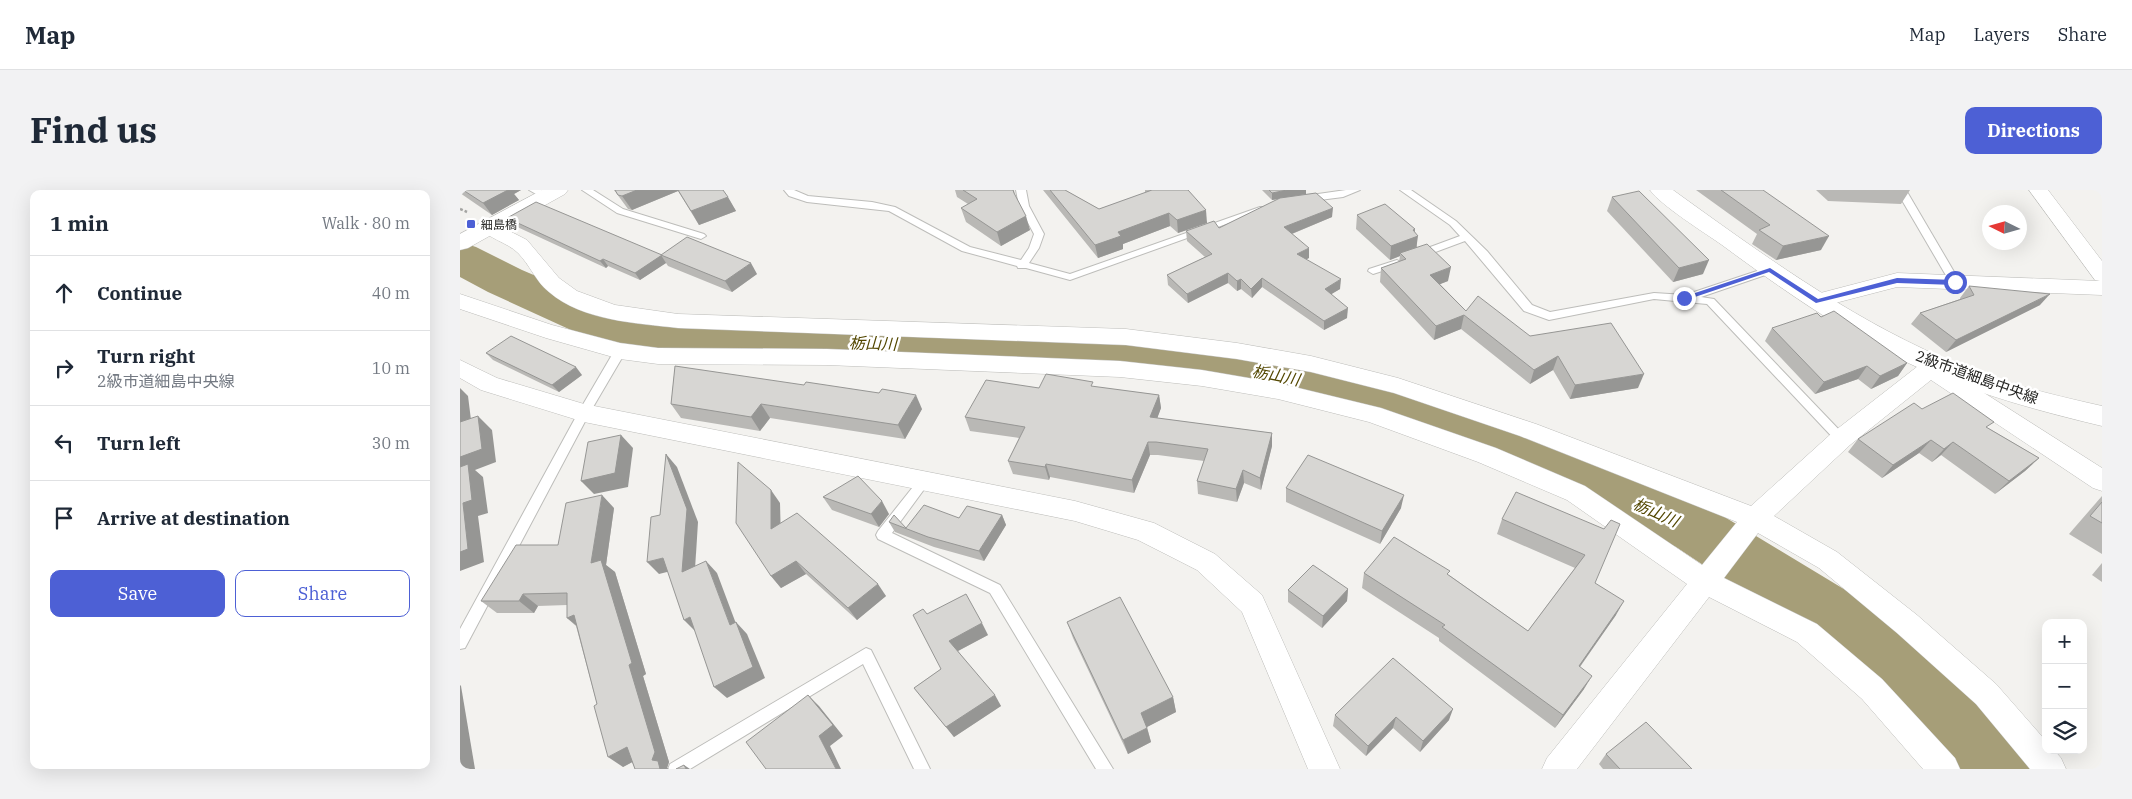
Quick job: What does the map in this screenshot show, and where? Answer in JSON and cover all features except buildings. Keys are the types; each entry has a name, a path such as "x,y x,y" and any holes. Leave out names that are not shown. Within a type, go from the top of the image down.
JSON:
{"street":[{"name":"2級市道細島中央線","path":"1660,190 1816,301 1932,367 2056,406 2102,416"},
{"path":"2038,190 2102,275"},
{"path":"460,244 546,192"},
{"path":"487,229 520,244 539,269 558,288 585,303 633,316 678,322 1126,338 1236,351 1283,359 1398,386 1519,426 1755,518 1828,560 1908,624 1986,694 2050,769"},
{"path":"1816,301 1897,280 2102,288"},
{"path":"460,301 546,331 620,351 658,356 827,357 1120,369 1202,378 1278,391 1374,414 1487,455 1576,493 1706,582 1806,632 1872,689 1944,769"},
{"path":"1558,769 1755,518 1841,439 1932,367 2102,481"},
{"path":"460,368 489,384 584,413 1075,511 1145,531 1206,562 1252,604 1324,769"}],"lane":[{"path":"587,190 620,211 701,236"},
{"path":"789,190 792,194 806,199 872,205 892,209 966,249 1022,266 1070,277 1274,205"},
{"path":"1021,190 1024,206 1038,234 1034,248 1022,266"},
{"path":"1292,200 1323,193 1355,190"},
{"path":"1405,190 1453,223 1467,236 1528,308 1549,316 1654,296 1710,301 1841,439"},
{"path":"1901,190 1955,282"},
{"path":"1373,271 1467,236"},
{"path":"1684,298 1770,270"},
{"path":"460,643 584,413 620,351"},
{"path":"924,481 882,535 995,589 1105,769"},
{"path":"676,769 866,655 922,769"}],"waterway":[{"name":"栃山川","path":"460,257 505,281 613,329 743,339 1128,353 1278,374 1436,416 1697,530 1877,644 1994,769"}],"place":[{"name":"細島橋","path":"471,224"}],"route":[{"path":"1684,298 1770,270 1816,301 1897,280 1955,282"}]}
